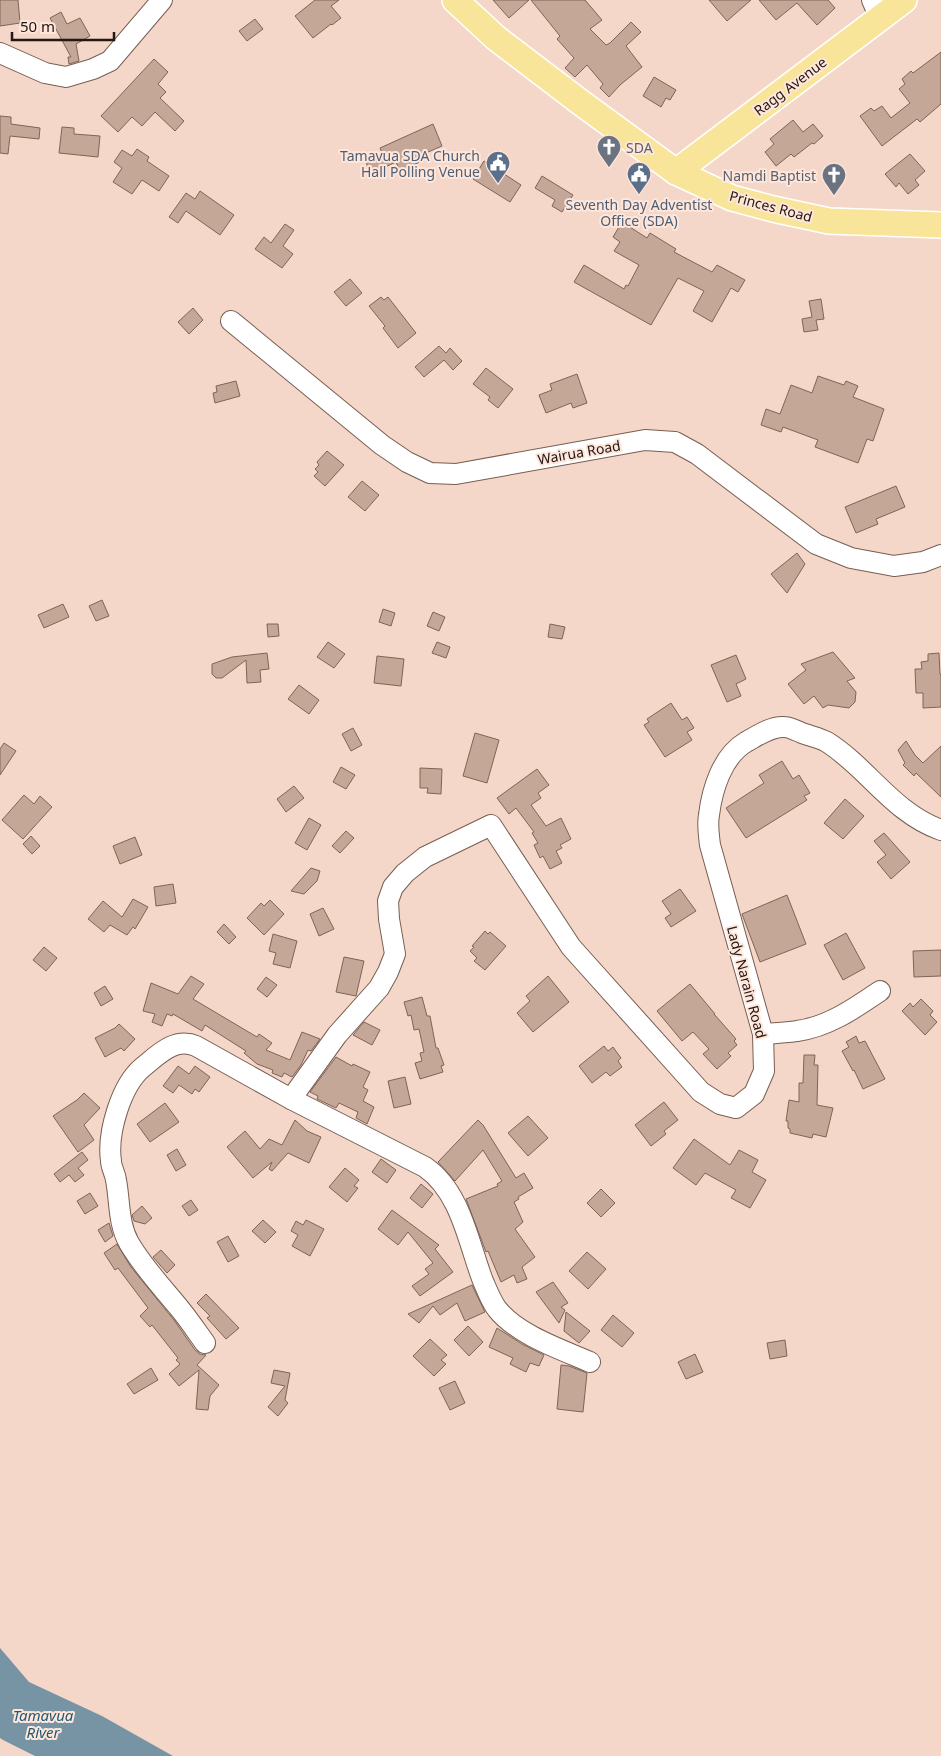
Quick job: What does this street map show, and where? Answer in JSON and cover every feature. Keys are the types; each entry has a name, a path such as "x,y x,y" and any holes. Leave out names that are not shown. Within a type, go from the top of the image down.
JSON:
{"main road":[{"name":"Princes Road","path":"455,0 496,38 676,172 732,198 829,221 941,225"},
{"name":"Ragg Avenue","path":"676,172 876,9 904,0"}],"street":[{"path":"0,53 45,73 66,77 93,69 110,61 162,0"},
{"name":"Wairua Road","path":"231,321 382,445 407,462 430,473 456,474 645,440 675,442 697,454 816,544 851,558 894,566 923,562 941,555"},
{"name":"Lady Narain Road","path":"291,1099 337,1035 379,988 388,972 395,954 388,919 388,901 393,887 405,873 425,857 491,825 571,947 701,1092 720,1104 736,1108 754,1094 764,1071 762,1034 710,846 708,816 715,787 724,766 739,746 765,732 784,726 826,741 855,765 891,800 913,817 928,826 941,830"},
{"path":"762,1034 798,1031 817,1027 847,1012 880,991"},
{"path":"205,1343 182,1311 142,1264 128,1240 120,1216 116,1179 111,1161 111,1137 115,1117 124,1093 138,1072 164,1050 178,1043 189,1043 196,1046 291,1099 434,1173 447,1188 460,1214 477,1266 497,1309 518,1328 590,1362"}],"water":[{"name":"Tamavua River","path":"0,1648 29,1682 102,1716 173,1756 35,1756 3,1740 0,1738"}],"building":[{"path":"0,0 18,0 20,23 0,26"},
{"path":"315,0 339,0 331,6 341,18 313,38 295,16"},
{"path":"493,0 529,0 509,18"},
{"path":"531,0 585,0 602,20 590,29 606,45 631,22 641,32 626,46 642,67 609,97 600,88 603,84 587,65 575,77 565,68 574,58 557,39 560,36"},
{"path":"709,0 751,0 727,21"},
{"path":"759,0 828,0 835,8 817,25 797,3 776,20"},
{"path":"61,12 67,24 80,18 90,36 76,44 79,61 69,64 68,57 71,57 50,18"},
{"path":"255,19 263,29 247,41 239,31"},
{"path":"941,52 941,104 920,122 917,119 882,146 860,116 871,108 874,111 882,106 891,118 910,103 899,89 905,84 902,79"},
{"path":"154,59 168,72 158,84 166,92 160,98 184,121 175,131 155,112 142,126 132,117 118,132 101,116"},
{"path":"654,77 676,90 670,100 666,98 661,107 643,96"},
{"path":"0,116 11,117 11,124 40,128 39,139 10,136 8,154 0,153"},
{"path":"793,120 803,132 813,124 823,136 794,157 791,154 776,166 765,152 774,144 770,139"},
{"path":"433,124 442,146 419,156 422,161 400,171 396,162 381,169 368,171 366,158 383,155 380,148"},
{"path":"62,127 74,128 74,134 100,136 98,157 59,153"},
{"path":"137,149 149,157 147,161 169,176 159,191 142,180 132,194 113,182 122,168 114,162 122,150 132,156"},
{"path":"910,154 925,171 915,180 919,185 908,194 899,183 896,187 885,174"},
{"path":"484,161 521,185 510,202 473,179"},
{"path":"542,176 573,195 562,212 552,206 555,200 535,188"},
{"path":"200,191 234,215 220,235 186,211 178,223 169,217 186,193 195,199"},
{"path":"622,222 647,238 650,233 676,249 674,252 712,272 717,265 745,280 738,292 731,288 712,322 693,311 704,291 678,278 651,325 574,282 584,265 624,289 626,285 628,286 639,265 614,251 620,242 613,237"},
{"path":"285,224 294,230 283,246 293,254 282,268 255,249 264,237 271,243"},
{"path":"350,279 362,293 346,306 334,292"},
{"path":"381,297 384,300 388,297 416,333 398,348 383,328 385,326 369,306"},
{"path":"821,299 824,319 816,320 818,330 804,332 802,319 812,317 809,301"},
{"path":"193,308 203,320 189,334 178,322"},
{"path":"439,346 446,353 450,348 462,361 453,370 444,360 424,377 415,367"},
{"path":"486,368 513,389 498,408 488,400 490,397 473,384"},
{"path":"577,374 587,403 573,408 571,403 546,413 539,395 552,390 550,384"},
{"path":"818,376 844,385 846,381 858,386 853,397 884,409 873,441 867,439 858,463 815,447 818,440 783,427 781,432 761,425 766,409 780,414 791,385 812,393"},
{"path":"236,381 240,396 215,403 213,393 217,392 216,386"},
{"path":"327,451 344,465 325,486 314,476 318,472 315,469 319,465 317,462"},
{"path":"362,481 379,495 365,511 348,497"},
{"path":"896,486 905,507 876,519 878,524 856,533 845,507"},
{"path":"797,553 805,564 787,593 771,574"},
{"path":"102,600 109,616 96,621 89,606"},
{"path":"63,604 69,617 44,628 38,615"},
{"path":"383,609 395,613 391,626 379,622"},
{"path":"433,612 445,617 439,631 427,626"},
{"path":"267,624 278,624 279,636 268,637"},
{"path":"550,624 565,627 562,639 548,637"},
{"path":"328,642 345,654 334,668 317,657"},
{"path":"437,642 450,647 446,658 432,653"},
{"path":"833,652 855,678 847,681 856,692 855,702 849,708 828,705 823,708 814,696 804,704 788,684 806,670 801,664"},
{"path":"267,653 269,669 260,670 261,682 247,683 246,660 222,678 216,678 212,674 212,664 232,657"},
{"path":"939,653 941,707 923,708 923,693 916,693 915,669 922,669 921,662 928,661 928,654"},
{"path":"736,655 746,679 736,684 741,696 727,702 711,665"},
{"path":"377,656 404,659 401,686 374,683"},
{"path":"299,685 319,700 309,714 288,699"},
{"path":"671,703 682,720 687,717 694,728 687,732 692,740 665,757 644,725 649,722 647,719"},
{"path":"353,728 362,745 351,751 342,734"},
{"path":"475,733 499,740 487,783 463,776"},
{"path":"906,741 923,763 941,746 941,797 916,773 914,776 903,765 905,763 898,750"},
{"path":"4,743 16,751 0,775 0,749"},
{"path":"782,761 793,779 799,775 810,793 804,796 807,800 746,838 726,808 764,783 759,775"},
{"path":"341,767 355,775 346,789 333,782"},
{"path":"420,768 442,769 441,794 427,793 428,788 420,788"},
{"path":"537,769 549,785 538,793 541,798 531,805 546,826 561,818 571,839 560,845 562,848 556,851 562,863 550,869 543,856 540,858 534,845 538,843 532,833 534,832 516,808 509,814 497,798"},
{"path":"294,786 304,798 286,812 277,799"},
{"path":"24,795 34,804 40,796 52,807 23,839 2,820"},
{"path":"845,799 864,816 843,839 824,823"},
{"path":"309,818 321,825 307,850 295,843"},
{"path":"346,831 354,838 340,853 332,846"},
{"path":"884,833 910,862 891,879 877,862 886,855 874,841"},
{"path":"31,836 40,846 32,854 23,844"},
{"path":"135,837 142,855 120,864 113,846"},
{"path":"311,868 320,871 317,881 304,894 291,891"},
{"path":"173,884 176,903 156,906 154,887"},
{"path":"680,889 696,911 671,927 665,918 671,914 662,901"},
{"path":"787,895 806,944 760,962 742,914"},
{"path":"133,899 148,907 135,929 133,927 127,935 110,925 104,932 88,919 103,901 122,917"},
{"path":"270,900 284,914 264,935 247,918 261,903 264,906"},
{"path":"323,908 334,929 319,936 310,914"},
{"path":"224,924 236,937 229,944 217,932"},
{"path":"485,931 488,934 490,932 506,946 485,970 474,961 477,958 470,951"},
{"path":"846,933 865,968 843,980 824,945"},
{"path":"273,934 297,941 290,968 273,964 276,953 269,951"},
{"path":"44,947 57,958 46,971 33,960"},
{"path":"941,950 941,976 914,977 913,951"},
{"path":"344,957 364,961 356,996 336,992"},
{"path":"191,976 204,984 193,999 257,1037 259,1034 272,1043 266,1050 290,1060 302,1032 320,1039 311,1051 308,1050 301,1065 292,1077 284,1073 282,1077 272,1073 273,1070 257,1064 244,1053 246,1051 205,1025 202,1031 173,1014 172,1016 167,1014 162,1026 152,1022 155,1014 143,1011 151,983 178,994"},
{"path":"548,976 569,1002 533,1032 517,1013 530,1001 526,996"},
{"path":"266,977 277,985 267,997 257,989"},
{"path":"690,984 736,1039 734,1041 737,1045 728,1053 731,1056 717,1069 703,1054 709,1049 693,1032 682,1041 657,1011"},
{"path":"105,986 113,999 101,1006 94,993"},
{"path":"422,997 427,1016 430,1016 436,1048 438,1048 444,1065 441,1066 443,1072 420,1079 415,1063 422,1061 420,1053 424,1052 419,1029 414,1030 411,1015 408,1016 404,1002"},
{"path":"921,999 933,1011 930,1015 937,1022 925,1035 902,1011 910,1003 913,1007"},
{"path":"364,1022 380,1030 372,1045 353,1035"},
{"path":"119,1024 135,1039 124,1051 121,1048 105,1057 95,1038"},
{"path":"856,1036 859,1043 865,1041 885,1079 863,1089 842,1051 849,1047 846,1042"},
{"path":"604,1046 608,1051 613,1047 621,1058 618,1061 622,1067 610,1076 606,1072 592,1083 579,1066"},
{"path":"804,1055 815,1055 814,1065 818,1065 817,1105 833,1108 826,1137 813,1134 812,1138 790,1133 788,1121 786,1121 789,1100 799,1102 799,1083 803,1083"},
{"path":"336,1057 352,1066 353,1064 370,1072 363,1087 368,1090 363,1101 374,1107 367,1124 356,1118 358,1112 339,1103 336,1108 317,1099 318,1096 310,1092"},
{"path":"178,1066 189,1074 195,1066 210,1077 199,1092 195,1089 192,1094 179,1085 173,1093 163,1086"},
{"path":"405,1077 411,1104 394,1108 388,1081"},
{"path":"84,1093 100,1108 84,1125 94,1140 78,1152 53,1116"},
{"path":"664,1102 678,1120 664,1131 666,1134 651,1146 635,1125"},
{"path":"165,1103 179,1122 150,1142 137,1124"},
{"path":"528,1116 548,1138 528,1156 508,1133"},
{"path":"295,1120 307,1131 321,1137 309,1163 288,1153 272,1171 269,1169 272,1162 253,1178 227,1147 245,1131 260,1149 269,1139 282,1145"},
{"path":"478,1120 516,1178 524,1173 533,1188 518,1197 519,1199 514,1202 523,1222 515,1229 535,1257 522,1267 527,1279 517,1283 514,1275 501,1282 488,1251 486,1252 466,1199 498,1186 497,1184 502,1181 483,1150 455,1181 438,1162"},
{"path":"694,1139 730,1165 739,1150 758,1160 752,1172 766,1180 750,1208 731,1198 736,1190 705,1173 696,1185 673,1168"},
{"path":"177,1149 186,1165 176,1171 167,1155"},
{"path":"82,1152 88,1160 78,1168 84,1175 75,1182 69,1175 60,1182 54,1174"},
{"path":"381,1159 396,1170 387,1183 372,1172"},
{"path":"345,1168 359,1180 354,1186 358,1188 347,1202 329,1187"},
{"path":"421,1184 433,1194 422,1208 410,1198"},
{"path":"601,1189 615,1203 601,1217 587,1203"},
{"path":"90,1193 98,1206 85,1214 77,1201"},
{"path":"191,1200 198,1210 189,1216 182,1206"},
{"path":"142,1206 152,1218 145,1224 134,1221 132,1215"},
{"path":"392,1210 439,1245 435,1249 453,1272 420,1296 412,1286 429,1274 425,1269 433,1263 408,1232 398,1245 378,1229"},
{"path":"263,1220 276,1232 265,1243 252,1231"},
{"path":"306,1220 324,1229 310,1256 292,1246 298,1235 291,1231 296,1221 303,1225"},
{"path":"109,1223 113,1236 105,1242 98,1230"},
{"path":"228,1236 239,1256 228,1262 217,1242"},
{"path":"117,1244 131,1267 174,1320 195,1350 200,1354 206,1355 197,1365 219,1385 210,1396 208,1410 196,1409 199,1370 179,1386 169,1374 180,1364 176,1360 178,1358 152,1325 150,1327 140,1316 148,1308 118,1268 115,1270 104,1253"},
{"path":"161,1250 175,1265 167,1273 153,1257"},
{"path":"587,1252 606,1269 588,1289 569,1271"},
{"path":"553,1282 568,1303 561,1307 565,1310 559,1323 536,1292"},
{"path":"472,1285 485,1312 465,1321 457,1303 440,1315 433,1306 419,1323 408,1314"},
{"path":"206,1294 239,1328 226,1339 207,1318 210,1316 197,1303"},
{"path":"566,1312 590,1331 579,1343 564,1331"},
{"path":"613,1315 634,1333 622,1347 601,1330"},
{"path":"468,1326 483,1342 469,1356 454,1340"},
{"path":"497,1328 544,1355 539,1366 530,1363 526,1372 510,1364 513,1358 489,1347"},
{"path":"430,1339 447,1355 441,1360 446,1364 434,1376 413,1356"},
{"path":"785,1340 787,1356 770,1359 767,1343"},
{"path":"695,1354 703,1372 686,1379 678,1362"},
{"path":"561,1365 587,1373 583,1412 557,1409"},
{"path":"151,1368 158,1380 134,1394 127,1384"},
{"path":"274,1370 290,1373 285,1400 288,1403 278,1416 268,1407 285,1386 271,1383"},
{"path":"455,1381 465,1403 450,1410 439,1388"}],"place":[{"name":"SDA","path":"609,168"},
{"name":"Tamavua SDA Church Hall Polling Venue","path":"498,184"},
{"name":"Seventh Day Adventist Office (SDA)","path":"639,195"},
{"name":"Namdi Baptist","path":"834,196"}]}
